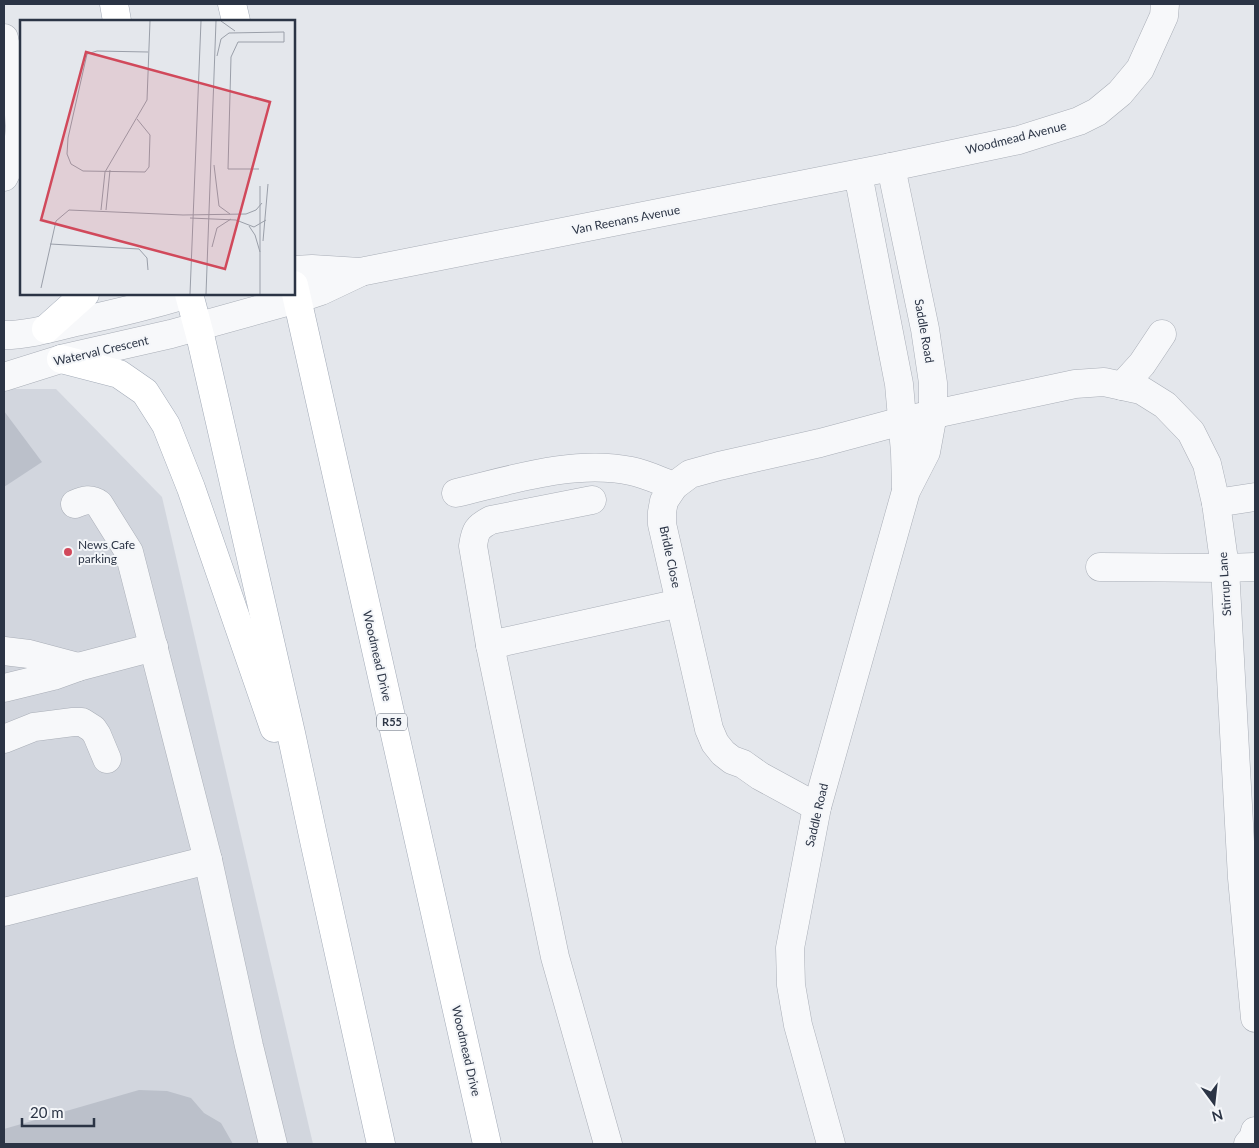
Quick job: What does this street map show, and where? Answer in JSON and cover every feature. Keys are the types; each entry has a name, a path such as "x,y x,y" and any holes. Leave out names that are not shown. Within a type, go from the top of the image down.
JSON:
{"main road":[{"path":"114,4 117,20"},
{"path":"232,4 236,20"},
{"name":"Woodmead Drive","path":"295,292 487,1144"},
{"path":"46,329 84,295"},
{"path":"189,295 291,733 381,1144"},
{"path":"61,360 119,374 145,392 166,424 191,488 315,845"}],"street":[{"name":"Woodmead Avenue","path":"891,167 1019,140 1079,121 1097,112 1120,93 1140,69 1164,16 1165,4"},
{"path":"4,38 18,105 19,138 12,162 4,177"},
{"name":"Van Reenans Avenue","path":"295,270 360,272 891,167"},
{"name":"Saddle Road","path":"831,1144 798,1025 791,985 790,948 817,807 906,491 926,452 933,414 933,383 925,330 891,167"},
{"name":"Saddle Road","path":"858,174 899,384 905,452 906,491"},
{"name":"Van Reenans Avenue","path":"295,292 321,291 360,272"},
{"path":"4,335 46,329 152,305 186,295"},
{"name":"Van Reenans Avenue","path":"198,326 286,295"},
{"name":"Waterval Crescent","path":"4,376 198,326"},
{"path":"1122,386 1142,364 1162,334"},
{"name":"Stirrup Lane","path":"902,421 1075,384 1104,382 1141,390 1165,405 1191,432 1207,464 1216,503 1225,568 1242,878 1255,1018"},
{"name":"Bridle Close","path":"817,807 760,776 743,764 732,760 715,743 709,729 662,524 664,501 674,486 690,474 902,421"},
{"path":"456,493 560,469 603,467 632,471 674,486"},
{"path":"1216,503 1255,496"},
{"path":"75,504 88,500 99,504 130,552 208,860 274,1144"},
{"path":"592,500 491,520 480,526 474,535 473,546 490,645 555,957 608,1144"},
{"path":"1100,567 1255,567"},
{"path":"490,645 680,603"},
{"path":"4,688 154,647"},
{"path":"4,651 29,654 78,667"},
{"path":"4,738 34,727 82,722 93,729 107,759"},
{"path":"4,912 208,860"},
{"path":"1248,1144 1253,1138 1255,1131"}],"shaded area":[{"path":"4,389 56,389 162,497 313,1144 4,1144"}],"building":[{"path":"4,411 42,462 4,487"},
{"path":"139,1090 167,1091 191,1098 204,1113 221,1123 233,1144 4,1144 4,1129"}],"place":[{"name":"News Cafe parking","path":"68,552"}]}
